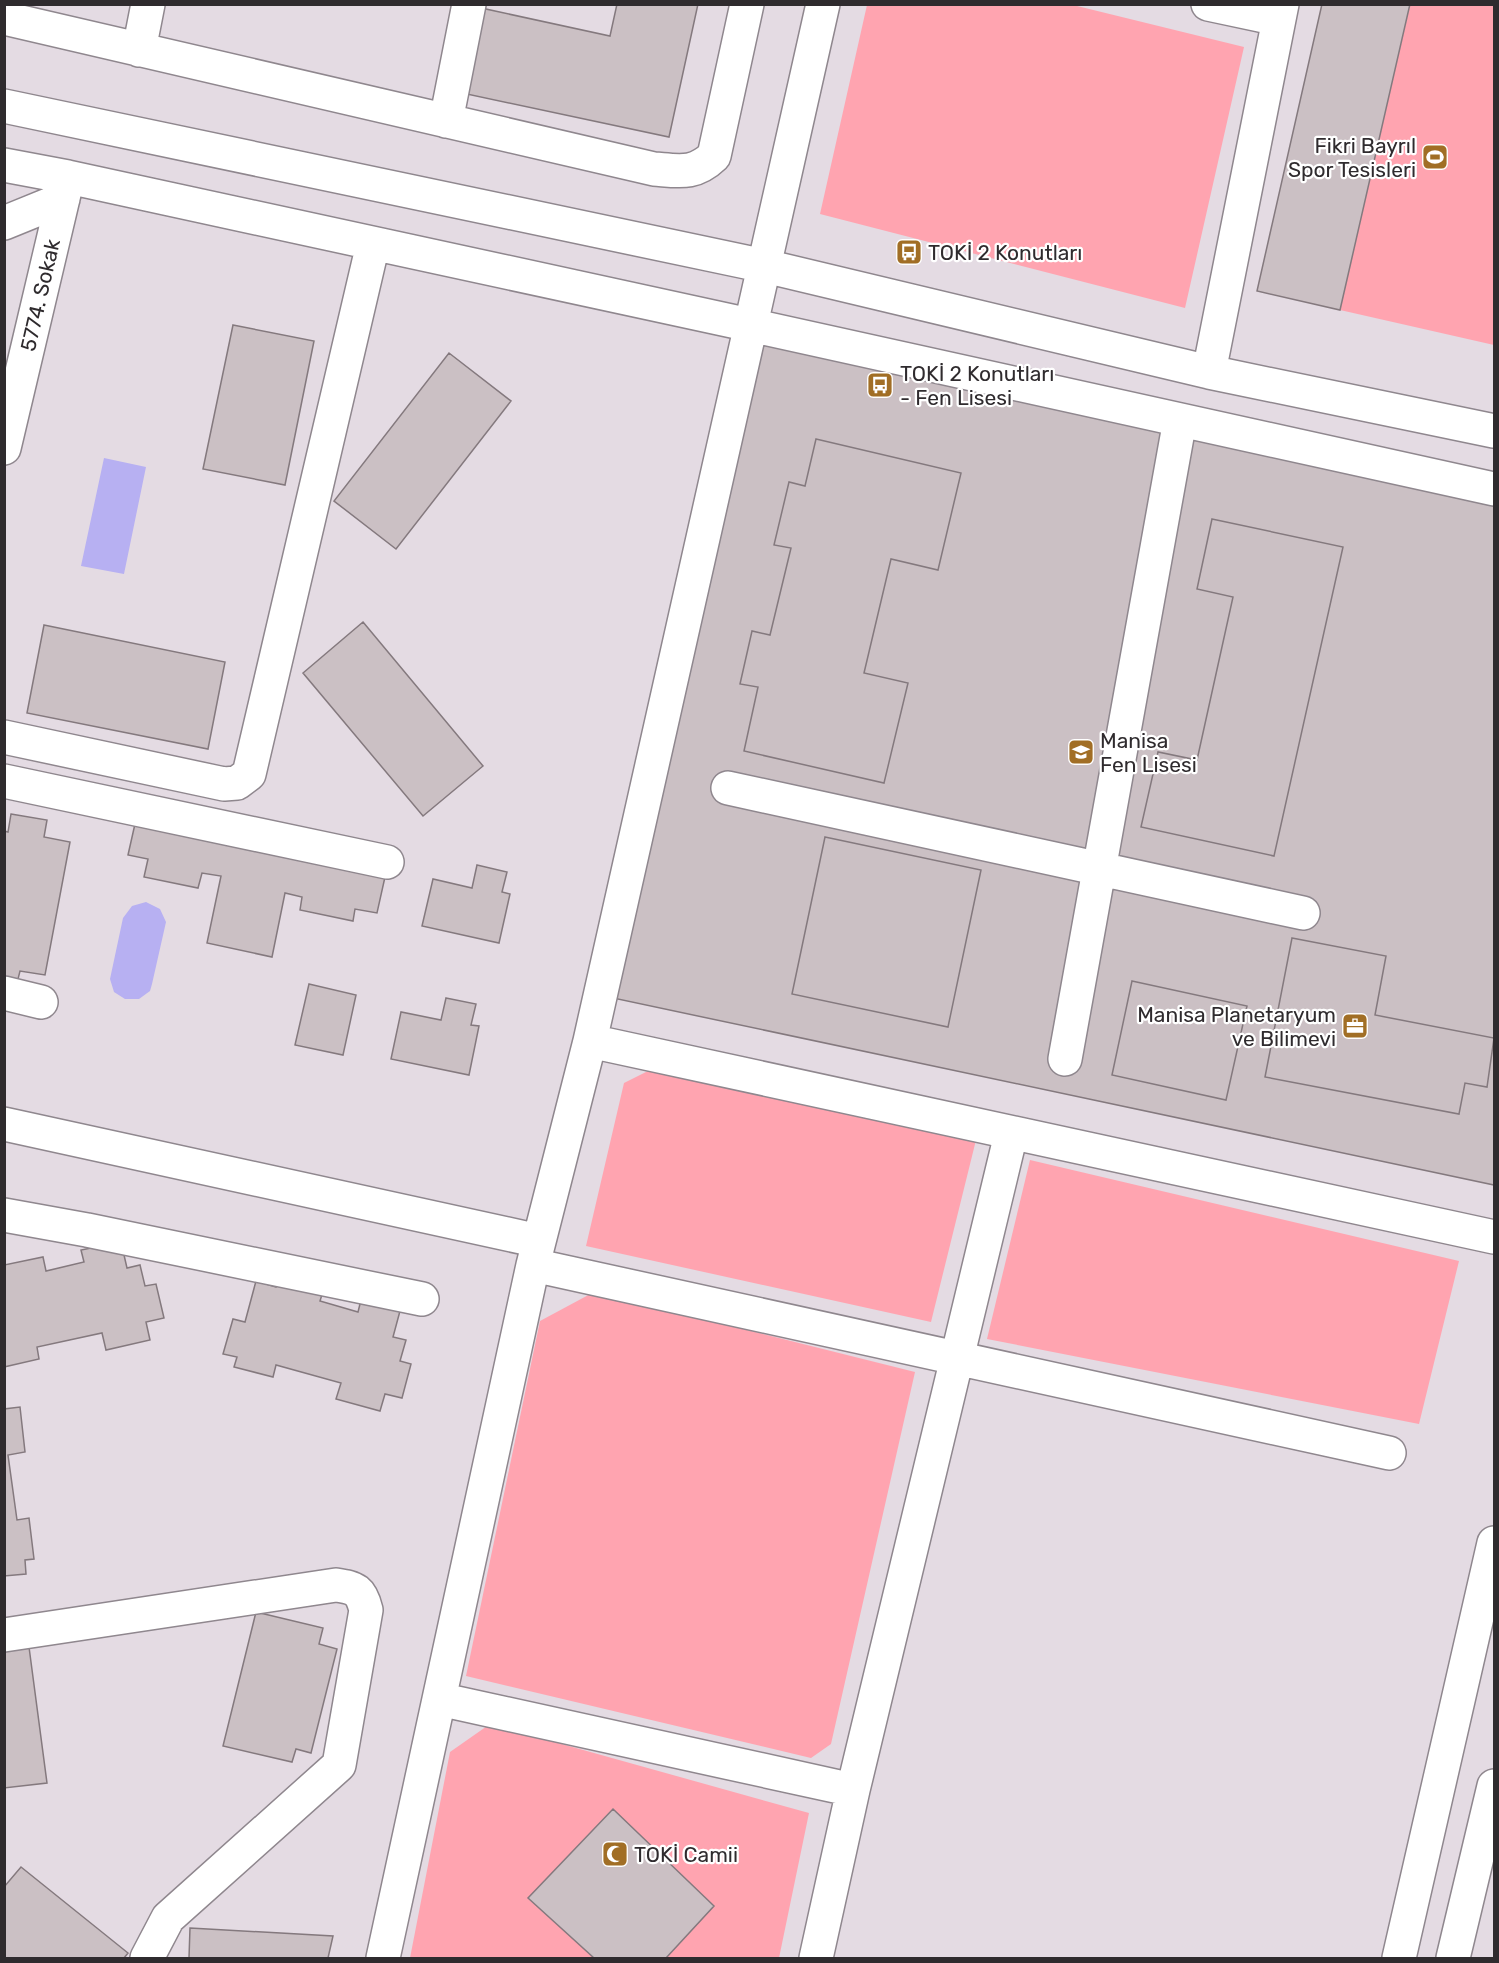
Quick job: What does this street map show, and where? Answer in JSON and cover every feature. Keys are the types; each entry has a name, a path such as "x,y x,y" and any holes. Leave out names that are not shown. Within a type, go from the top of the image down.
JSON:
{"street":[{"path":"139,50 148,4"},
{"path":"446,121 470,4"},
{"path":"4,18 654,169 679,171 702,168 714,156 747,4"},
{"path":"383,1959 536,1253 590,1041 823,4"},
{"path":"1208,4 1280,12 1209,372"},
{"path":"4,106 765,266 1209,372 1494,431"},
{"path":"4,165 65,188 373,244 750,324 1494,489"},
{"path":"4,223 65,188"},
{"name":"5774. Sokak","path":"4,448 65,188"},
{"path":"4,737 224,784 237,783 249,774 373,244"},
{"path":"1065,1059 1180,420"},
{"path":"4,781 387,862"},
{"path":"728,788 1303,913"},
{"path":"4,993 41,1002"},
{"path":"590,1041 1494,1237"},
{"path":"4,1124 956,1357 1389,1453"},
{"path":"816,1959 853,1790 1011,1134"},
{"path":"4,1215 422,1299"},
{"path":"1399,1959 1494,1543"},
{"path":"4,1635 336,1585 352,1587 362,1595 366,1610 339,1765 168,1918 147,1959"},
{"path":"440,1699 853,1790"},
{"path":"1454,1959 1494,1786"}],"shaded area":[{"path":"867,5 1073,5 1244,47 1185,308 820,214"},
{"name":"Fikri Bayrıl Spor Tesisleri","path":"1410,5 1494,5 1494,345 1340,310"},
{"path":"104,458 146,467 124,574 81,566"},
{"path":"146,902 160,909 166,922 150,991 139,999 125,999 114,992 110,979 123,918 132,906"},
{"path":"650,1070 976,1140 931,1322 586,1246 624,1083"},
{"path":"1030,1160 1459,1261 1419,1424 987,1339"},
{"path":"594,1292 915,1372 831,1744 811,1758 466,1676 540,1321"},
{"path":"490,1724 809,1813 779,1958 410,1958 450,1752"}],"building":[{"path":"617,4 698,4 669,137 462,93 481,8 610,36"},
{"path":"1322,4 1410,4 1340,310 1257,291"},
{"path":"233,325 314,341 285,485 203,469"},
{"name":"Manisa Fen Lisesi","path":"756,340 1494,506 1494,1185 613,998"},
{"path":"449,353 511,401 396,549 334,501"},
{"path":"816,439 961,473 938,570 891,559 864,673 908,683 884,783 744,751 758,687 740,684 752,631 770,635 791,548 774,545 789,482 805,486"},
{"path":"1212,519 1343,547 1274,856 1141,827 1158,752 1197,760 1233,597 1197,589"},
{"path":"363,622 483,766 423,816 303,673"},
{"path":"44,625 225,662 208,749 27,713"},
{"path":"11,814 47,820 44,837 70,842 45,975 20,971 17,983 4,981 4,831 8,832"},
{"path":"137,815 387,868 377,913 355,909 353,921 300,910 302,897 285,893 272,957 207,943 221,876 202,873 198,888 144,877 148,859 128,855"},
{"path":"825,837 981,870 948,1027 792,994"},
{"path":"477,865 507,872 502,892 510,894 499,943 422,926 433,879 472,888"},
{"name":"Manisa Planetaryum ve Bilimevi","path":"1292,938 1386,956 1375,1015 1494,1038 1487,1087 1465,1083 1459,1114 1265,1077"},
{"path":"1132,981 1247,1006 1226,1100 1112,1075"},
{"path":"309,984 356,995 343,1055 295,1045"},
{"path":"446,998 476,1004 471,1025 479,1026 469,1075 391,1059 401,1012 441,1020"},
{"path":"121,1242 127,1268 140,1265 145,1286 156,1284 164,1318 146,1322 150,1340 106,1350 102,1333 37,1347 39,1359 4,1367 4,1265 43,1257 46,1271 84,1262 81,1250"},
{"path":"278,1276 324,1288 320,1301 358,1312 361,1300 400,1311 393,1337 406,1340 400,1361 411,1364 402,1398 385,1394 380,1411 336,1399 341,1383 276,1365 273,1377 234,1367 237,1357 223,1354 233,1319 245,1322 256,1281 276,1287"},
{"path":"20,1407 25,1452 8,1455 17,1520 29,1518 34,1559 25,1560 26,1574 4,1576 4,1409"},
{"path":"256,1612 323,1628 319,1644 337,1649 311,1753 296,1749 292,1762 223,1746"},
{"path":"29,1647 47,1783 4,1788 4,1650"},
{"name":"TOKİ Camii","path":"613,1809 714,1906 666,1958 594,1958 528,1898"},
{"path":"21,1867 128,1953 124,1958 4,1958 4,1887"},
{"path":"190,1928 333,1936 328,1958 189,1958"}],"place":[{"name":"Fikri Bayrıl Spor Tesisleri","path":"1435,157"},
{"name":"TOKİ 2 Konutları","path":"909,252"},
{"name":"TOKİ 2 Konutları - Fen Lisesi","path":"880,385"},
{"name":"Manisa Fen Lisesi","path":"1081,752"},
{"name":"Manisa Planetaryum ve Bilimevi","path":"1355,1026"},
{"name":"TOKİ Camii","path":"615,1854"}]}
